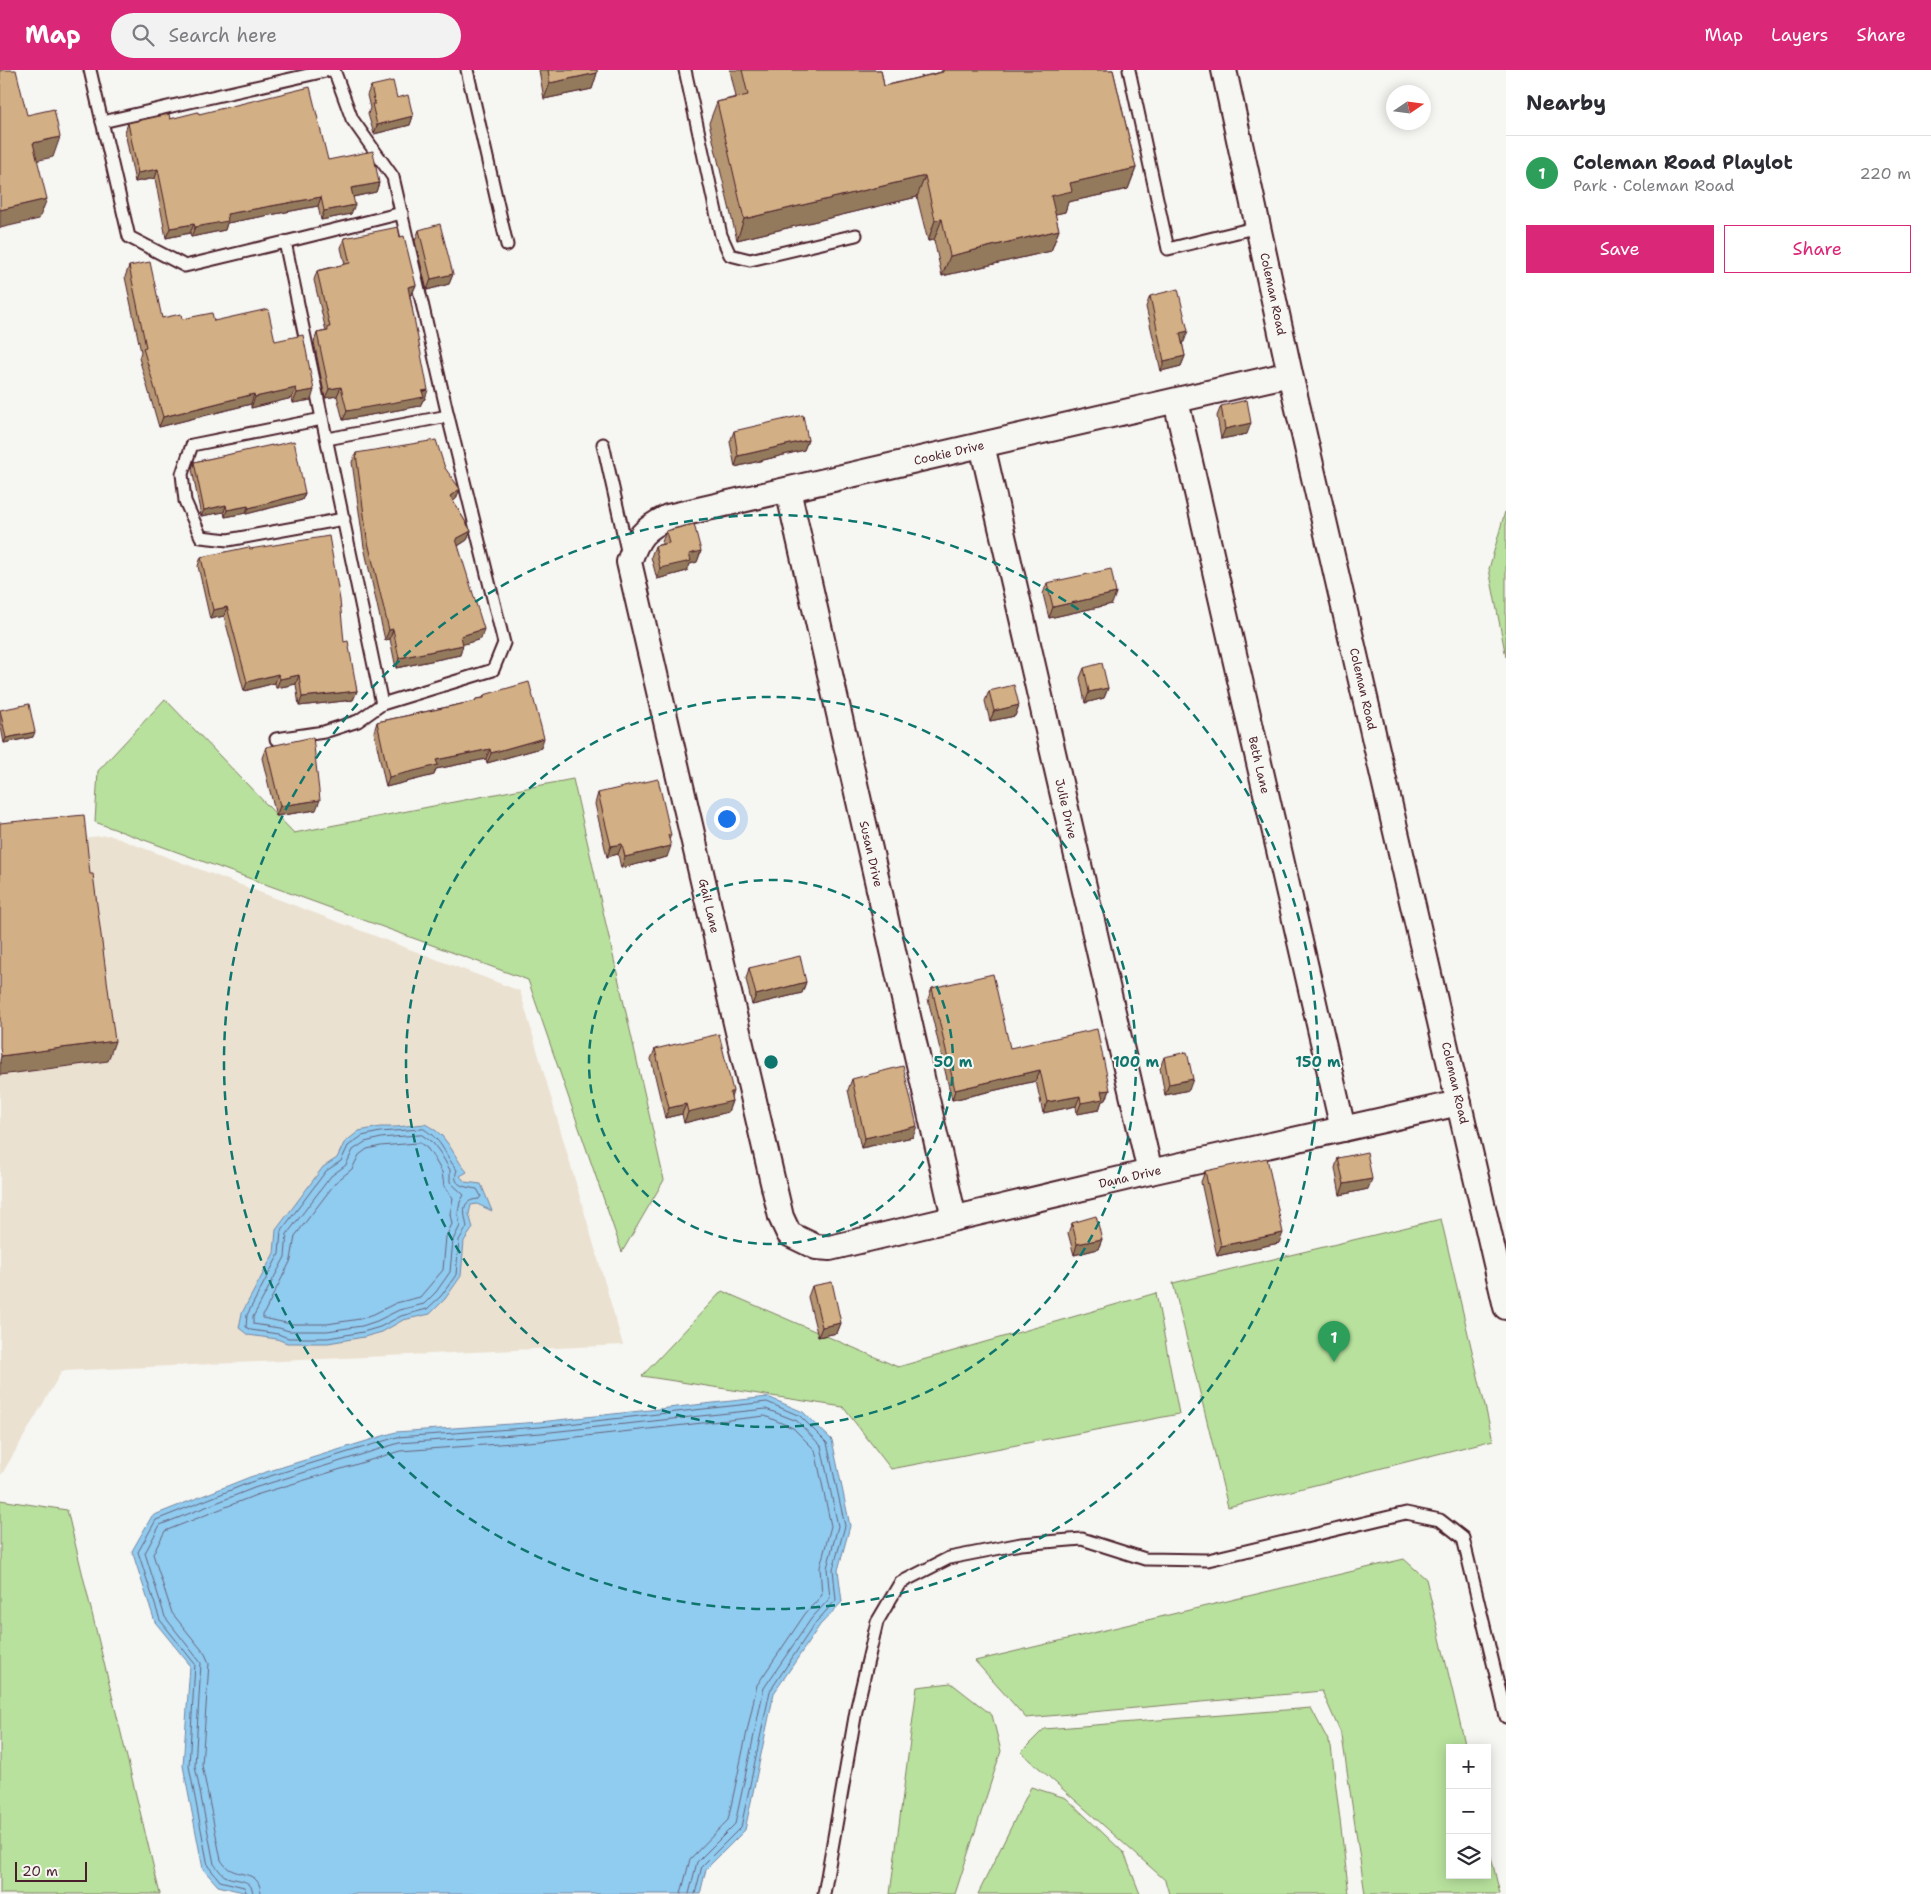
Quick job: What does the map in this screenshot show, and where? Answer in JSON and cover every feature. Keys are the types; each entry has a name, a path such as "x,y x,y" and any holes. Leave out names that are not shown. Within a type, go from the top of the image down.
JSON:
{"street":[{"name":"Coleman Road","path":"1224,70 1290,374 1506,1307"},
{"name":"Cookie Drive","path":"629,562 636,542 650,527 668,517 1290,374"},
{"name":"Beth Lane","path":"1176,401 1343,1129"},
{"name":"Julie Drive","path":"982,445 1150,1172"},
{"name":"Susan Drive","path":"788,490 954,1218"},
{"name":"Gail Lane","path":"629,562 781,1217 789,1234 802,1241"},
{"name":"Dana Drive","path":"802,1241 816,1247 830,1248 1150,1172 1460,1103"}],"lane":[{"path":"90,70 129,236 185,266 402,213"},
{"path":"102,122 332,70 352,119 393,177 448,416 504,643 493,670 382,704 358,720 324,732 276,739"},
{"path":"467,70 507,245"},
{"path":"684,70 721,235 730,255 750,260 856,235"},
{"path":"1129,70 1168,249 1258,227"},
{"path":"284,242 382,704"},
{"path":"327,439 448,416"},
{"path":"322,418 192,445 182,474 185,501 201,537 228,540 344,520"},
{"path":"603,444 629,562"},
{"path":"824,1894 856,1711 877,1622 900,1583 949,1558 1022,1544 1082,1539 1146,1559 1208,1560 1406,1513 1440,1520 1463,1538 1506,1717"}],"shaded area":[{"path":"109,835 520,991 623,1345 62,1371 2,1474 0,1474 0,847"}],"green space":[{"path":"1506,508 1506,657 1489,569"},
{"path":"165,699 294,833 573,779 664,1180 622,1252 528,980 95,822 98,771"},
{"path":"1441,1219 1493,1440 1228,1507 1173,1283"},
{"path":"722,1291 898,1367 1156,1293 1179,1414 891,1469 843,1407 642,1376"},
{"path":"0,1500 67,1510 160,1894 0,1894"},
{"path":"1404,1559 1426,1579 1465,1744 1446,1744 1446,1879 1491,1879 1491,1857 1500,1894 1365,1894 1342,1736 1322,1691 1026,1718 975,1661"},
{"path":"951,1683 992,1715 1001,1751 955,1894 890,1894 917,1687"},
{"path":"1311,1708 1331,1746 1349,1894 1169,1894 1165,1880 1021,1752 1044,1729"},
{"path":"1031,1787 1066,1798 1124,1853 1140,1894 978,1894"}],"water":[{"path":"425,1124 440,1134 449,1145 467,1172 460,1176 465,1182 481,1184 492,1211 477,1204 471,1205 469,1214 473,1228 464,1241 461,1276 445,1299 430,1314 403,1320 382,1332 328,1343 287,1343 277,1339 248,1335 239,1328 242,1313 274,1253 276,1230 323,1167 337,1158 344,1143 359,1131 380,1127"},
{"path":"768,1397 803,1412 832,1440 850,1526 838,1570 842,1602 820,1625 774,1693 745,1830 706,1869 700,1894 251,1894 218,1886 203,1869 183,1766 190,1665 155,1622 132,1551 152,1516 250,1477 396,1432 540,1422"}],"building":[{"path":"0,70 16,70 27,115 54,109 60,137 33,143 47,199 0,210"},
{"path":"548,70 597,70 597,73 550,83"},
{"path":"742,70 881,70 884,86 943,72 943,70 1113,70 1136,168 1070,183 1072,191 1051,196 1059,230 950,256 942,219 935,220 925,176 744,219 717,102 748,95"},
{"path":"393,81 397,98 408,95 413,116 377,125 372,104 375,104 371,86"},
{"path":"310,87 328,160 373,151 379,183 351,188 355,205 324,211 321,197 227,214 228,221 195,227 194,224 170,228 158,169 138,173 128,123 169,114 170,119 198,112 199,114"},
{"path":"440,224 453,274 431,279 419,230"},
{"path":"398,227 400,237 404,236 416,285 408,287 428,390 422,391 424,397 347,411 341,387 329,389 317,333 328,331 328,327 330,327 317,271 350,263 344,238"},
{"path":"150,262 162,318 181,314 182,319 212,313 214,321 268,309 275,341 303,335 314,390 297,393 296,388 255,397 254,394 163,417 143,348 146,347 129,266"},
{"path":"1178,289 1188,331 1180,333 1185,356 1164,361 1150,296"},
{"path":"1247,400 1251,423 1225,429 1221,406"},
{"path":"803,415 808,440 738,456 734,431"},
{"path":"436,440 445,468 460,489 450,496 471,531 456,539 484,629 461,636 463,645 399,658 393,629 389,630 367,538 356,453"},
{"path":"294,441 305,493 249,508 248,506 227,510 226,505 204,510 194,462"},
{"path":"694,524 701,551 689,554 691,561 660,568 655,546 669,543 666,531"},
{"path":"329,536 340,600 344,642 348,641 357,691 302,697 299,675 280,679 278,674 247,682 227,607 213,610 201,557 249,547 250,549"},
{"path":"1111,569 1116,593 1053,607 1047,583"},
{"path":"1102,663 1108,688 1089,692 1084,668"},
{"path":"529,682 544,738 491,753 490,749 436,760 438,765 389,777 377,722 476,701 476,699 484,698 484,695"},
{"path":"1014,685 1019,705 994,711 989,691"},
{"path":"29,704 35,732 6,738 0,710"},
{"path":"313,737 320,800 280,806 266,747"},
{"path":"658,779 671,835 668,835 671,846 625,857 622,844 611,846 598,793"},
{"path":"84,815 90,874 93,874 115,1041 1,1056 0,823"},
{"path":"800,956 806,982 756,995 749,968"},
{"path":"993,974 1010,1048 1097,1029 1110,1090 1101,1091 1103,1099 1081,1103 1080,1096 1047,1102 1040,1070 955,1090 932,988"},
{"path":"719,1034 733,1091 730,1093 732,1101 688,1112 686,1104 669,1108 655,1049"},
{"path":"1187,1052 1193,1079 1169,1084 1164,1057"},
{"path":"903,1066 917,1126 865,1138 852,1079"},
{"path":"1367,1152 1372,1179 1344,1184 1338,1158"},
{"path":"1267,1158 1283,1233 1221,1246 1205,1171"},
{"path":"1096,1216 1102,1239 1077,1244 1072,1223"},
{"path":"832,1282 841,1323 822,1327 812,1286"}],"place":[{"name":"Coleman Road Playlot","path":"1334,1362"}]}
